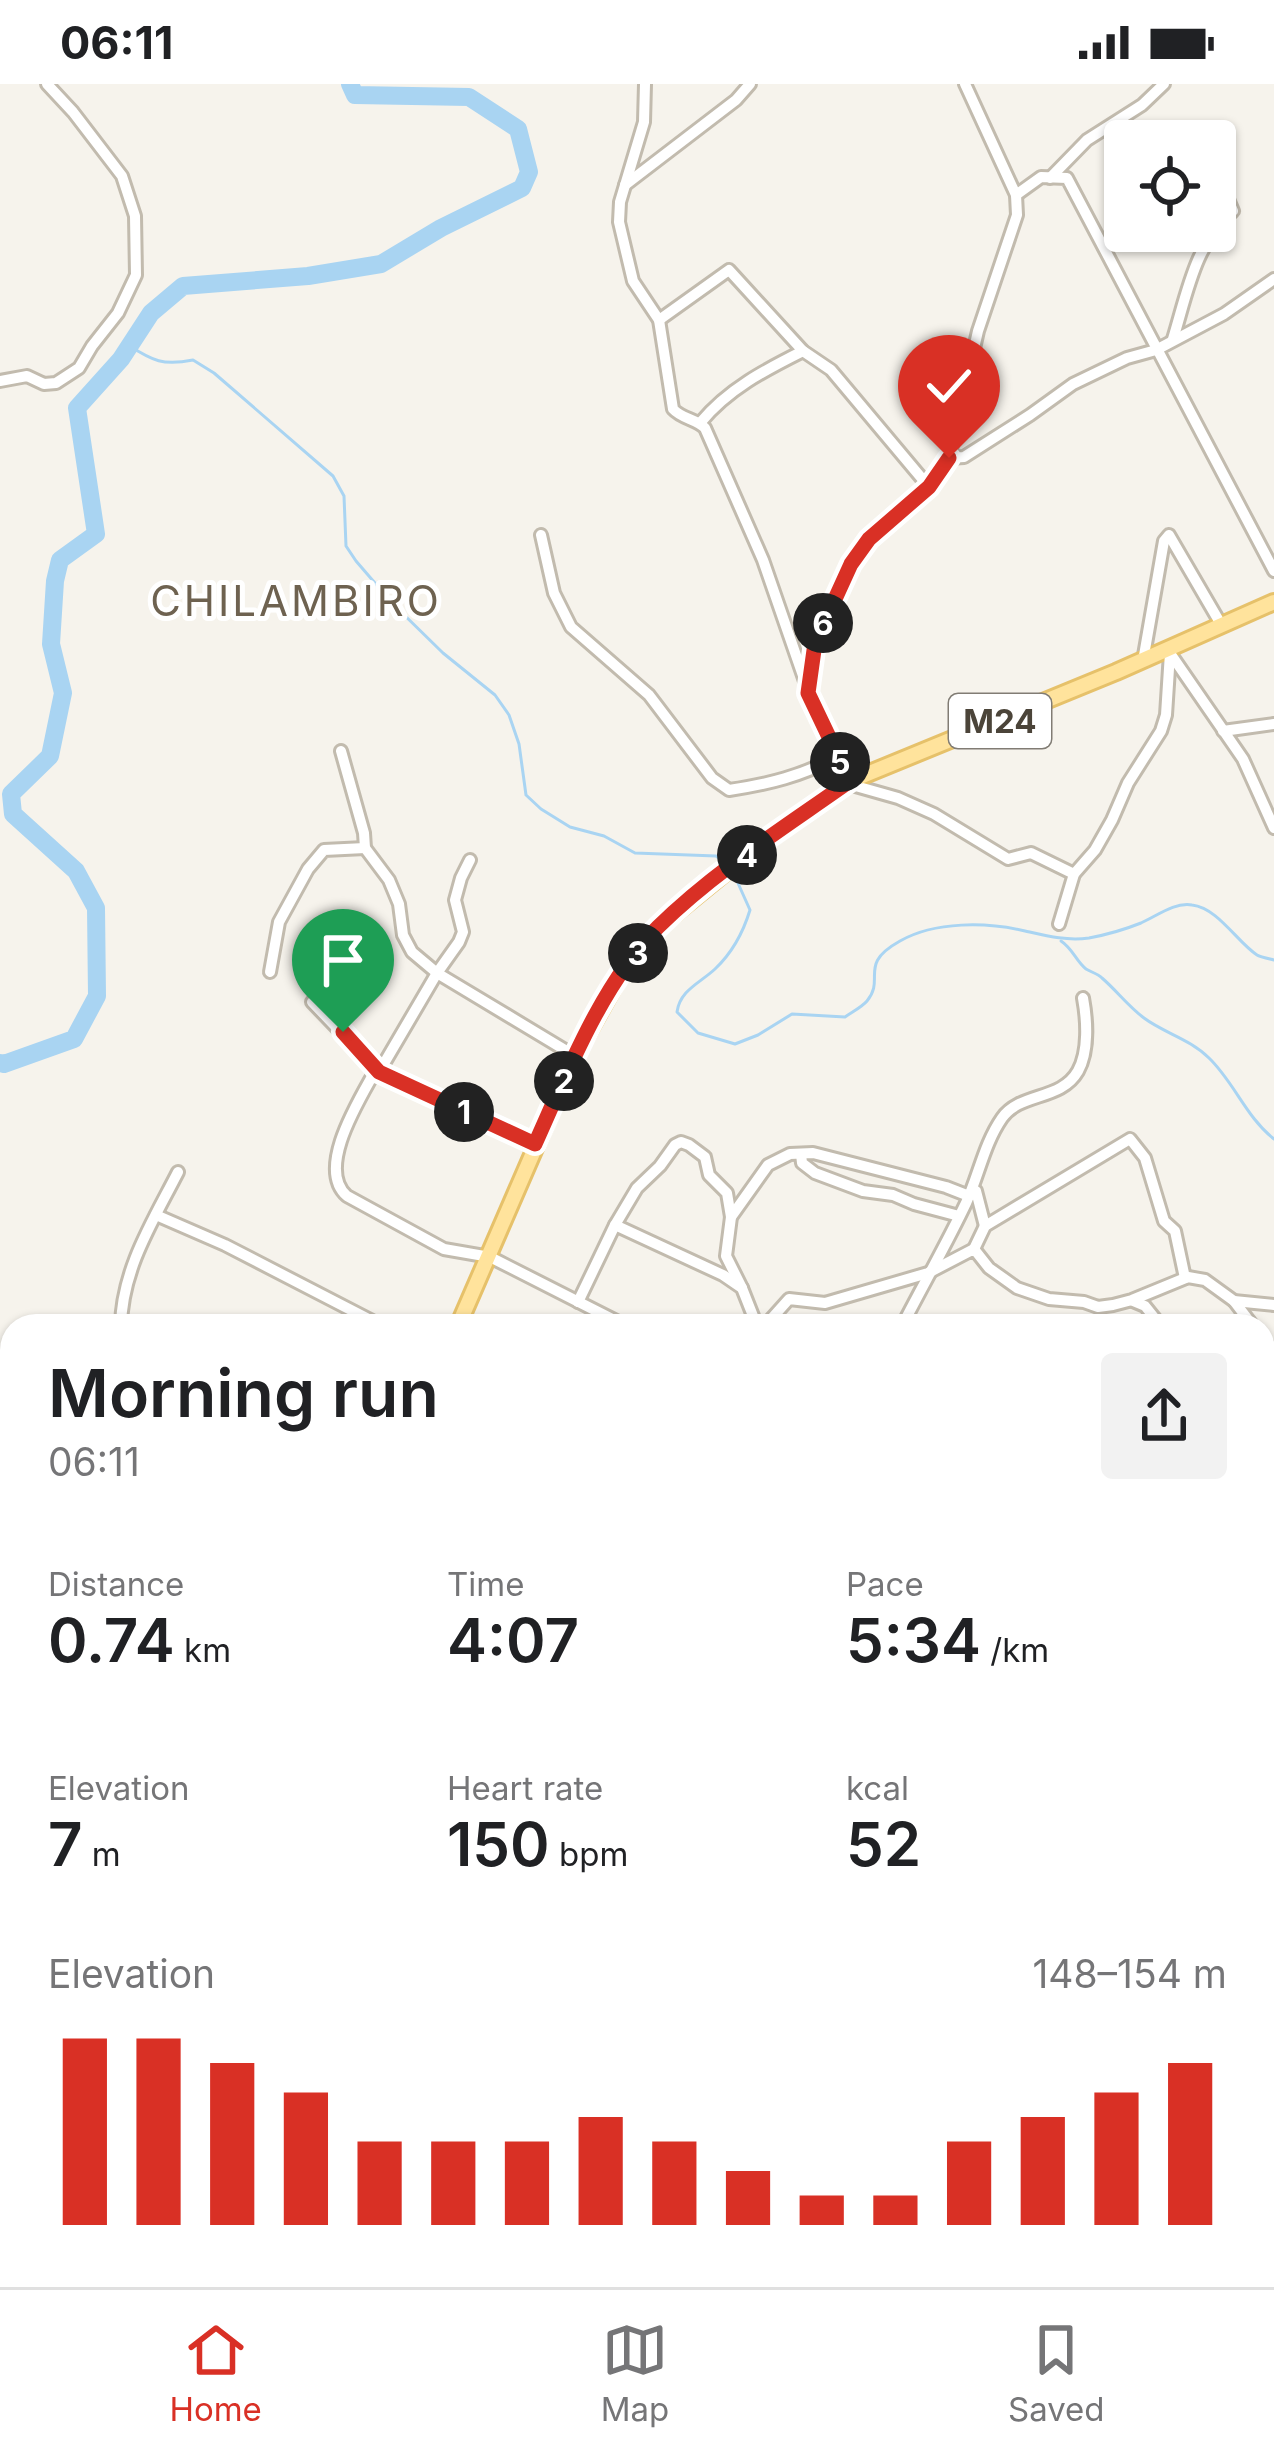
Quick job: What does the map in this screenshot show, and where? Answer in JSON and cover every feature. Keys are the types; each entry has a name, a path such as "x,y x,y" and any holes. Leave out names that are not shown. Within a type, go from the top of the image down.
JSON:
{"main road":[{"name":"M24","path":"464,1314 575,1056 618,979 656,929 850,781 1170,651 1274,602"}],"street":[{"path":"0,381 27,376 56,383 80,368 118,313 136,275 135,216 122,176 47,84"},
{"path":"645,84 644,122 620,202 633,281 659,320 673,410 705,428 763,560 808,693 852,785 934,814 1008,860 1031,853 1074,874"},
{"path":"625,185 736,100 750,84"},
{"path":"808,693 815,643 851,564 869,539 929,487 949,458 978,331 1017,215 1016,195 965,84"},
{"path":"1050,178 1087,140 1142,105 1164,84"},
{"path":"1016,195 1041,177 1067,178 1274,571"},
{"path":"1173,340 1201,252"},
{"path":"659,320 728,270 803,351 831,370 929,487"},
{"path":"949,458 964,457 1073,384 1156,350 1224,314 1274,279"},
{"path":"700,423 716,404 757,374 803,351"},
{"path":"541,535 554,593 572,627 649,695 712,778 729,790 772,784 838,758"},
{"path":"1143,661 1164,541 1169,535 1222,626"},
{"path":"1170,651 1243,759 1274,828"},
{"path":"1059,924 1074,874 1095,850 1128,783 1161,731 1170,651"},
{"path":"1223,731 1274,724"},
{"path":"341,751 365,848 389,880 412,952 437,973 575,1056"},
{"path":"270,972 278,922 308,869 324,850 365,848"},
{"path":"470,860 455,900 463,932 350,1117 334,1167 339,1189 444,1249 490,1257 602,1314"},
{"path":"908,1314 969,1196 975,1172 1003,1116 1011,1108 1067,1085 1078,1072 1086,1032 1083,998"},
{"path":"312,1002 379,1072 535,1144"},
{"path":"774,1314 789,1300 825,1303 928,1273 974,1249 985,1226 1130,1138 1144,1158 1164,1221 1175,1231 1185,1277"},
{"path":"578,1302 637,1188 681,1142 705,1157 709,1175 727,1192 731,1216 726,1256 755,1314"},
{"path":"731,1216 769,1166 790,1154 813,1153 969,1196"},
{"path":"801,1154 802,1162 815,1173 862,1191 892,1195 959,1216"},
{"path":"122,1314 128,1277 178,1172"},
{"path":"969,1196 976,1191 985,1226"},
{"path":"156,1215 359,1314"},
{"path":"615,1225 742,1288"},
{"path":"974,1249 989,1268 1017,1288 1049,1299 1098,1307 1132,1300 1185,1277 1205,1280 1244,1314"},
{"path":"1132,1300 1151,1314"},
{"path":"1234,1301 1274,1305"}],"waterway":[{"path":"0,1063 74,1039 97,996 96,908 76,871 13,814 11,794 50,756 63,693 51,644 60,560 96,534 77,408 121,359 151,313 183,286 308,276 381,264 522,188 529,172 518,129 469,97 355,95 350,84"},
{"path":"128,345 159,361 193,360 214,373 333,476 344,496 346,546 393,604 495,695 509,715 519,744 526,795 541,809 570,827 604,836 635,853 716,856 727,864"},
{"path":"733,872 750,910 744,927 721,963 686,992 677,1012 698,1033 735,1044 792,1014 845,1017 872,993 879,957 914,934 945,927 994,926 1081,939 1192,905 1219,919 1257,955 1274,960"},
{"path":"1061,941 1144,1018 1209,1058 1274,1139"}],"district":[{"name":"CHILAMBIRO","path":"296,600"}],"route":[{"path":"343,1032 379,1072 535,1144 575,1056 618,979 656,929 739,861 850,781 808,693 815,643 841,582 869,539 929,487 949,458"}]}
